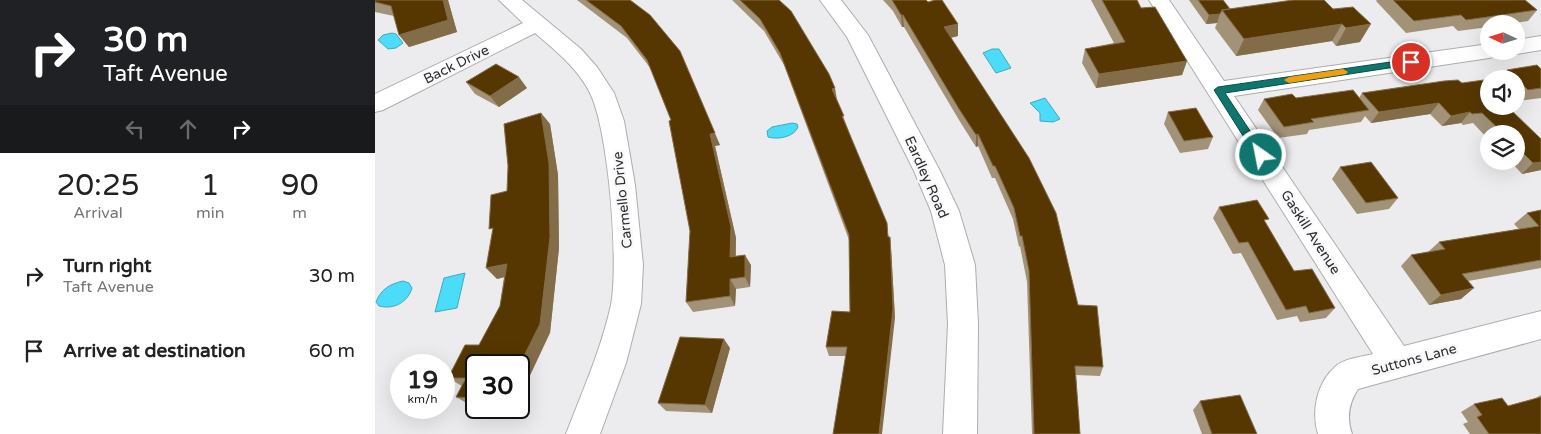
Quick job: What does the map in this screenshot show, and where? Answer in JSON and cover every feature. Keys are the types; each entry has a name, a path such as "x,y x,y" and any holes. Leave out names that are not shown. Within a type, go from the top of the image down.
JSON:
{"street":[{"name":"Carmello Drive","path":"509,0 573,54 589,72 603,93 612,121 622,185 629,265 626,304 610,363 583,434"},
{"name":"Eardley Road","path":"830,0 857,35 927,171 945,211 960,265 963,324 959,434"},
{"name":"Gaskill Avenue","path":"1159,0 1397,364"},
{"name":"Back Drive","path":"375,104 537,24"},
{"path":"1525,46 1541,43"},
{"path":"1218,90 1480,52"},
{"name":"Suttons Lane","path":"1335,434 1332,425 1333,396 1348,376 1541,326"}],"water":[{"path":"396,34 403,43 396,48 388,49 378,40 383,35"},
{"path":"992,49 999,49 1011,68 996,73 983,53"},
{"path":"1045,98 1060,119 1053,122 1040,121 1040,113 1030,103"},
{"path":"792,123 797,124 798,127 793,133 781,138 768,137 767,131 772,127"},
{"path":"465,273 457,308 435,312 444,278"},
{"path":"403,281 409,283 412,288 404,301 390,307 379,306 376,302 383,290"}],"building":[{"path":"375,0 443,0 448,20 399,35 391,6 375,2"},
{"path":"586,0 630,0 650,15 680,51 715,133 710,134 731,227 730,257 745,255 745,277 730,279 730,296 686,302 690,231 669,121 671,120 647,60 621,26"},
{"path":"740,0 779,0 791,11 829,74 835,88 832,89 844,116 842,116 887,223 888,237 890,237 893,309 879,434 833,434 847,347 826,347 832,311 850,312 849,235 780,53 760,19"},
{"path":"892,0 926,0 928,2 942,0 958,24 944,27 1029,158 1056,213 1078,305 1097,306 1103,367 1075,366 1080,434 1034,434 1029,271 1014,208 978,134 976,135 959,109 903,15 901,15"},
{"path":"1102,0 1137,0 1141,8 1155,7 1187,61 1099,74 1085,49 1125,42"},
{"path":"1198,0 1223,0 1230,9 1222,10 1220,14 1209,15"},
{"path":"1293,0 1324,0 1333,9 1353,7 1371,24 1346,28 1342,24 1244,39 1222,10"},
{"path":"1393,0 1525,0 1537,10 1502,15 1480,15 1480,18 1466,20 1461,15 1414,21"},
{"path":"496,64 519,77 490,96 466,82"},
{"path":"1537,65 1541,69 1541,88 1528,90 1525,87 1525,70 1507,70"},
{"path":"1458,80 1462,83 1480,81 1480,113 1472,114 1470,112 1451,116 1439,103 1379,112 1362,93"},
{"path":"1353,90 1369,110 1311,119 1314,122 1284,127 1264,99 1292,94 1296,98"},
{"path":"1196,108 1213,137 1184,141 1168,112"},
{"path":"541,113 549,163 550,237 540,324 525,354 465,354 465,378 455,378 455,364 465,345 479,345 500,306 507,264 486,268 493,228 489,229 491,195 507,191 508,166 504,124"},
{"path":"1484,115 1516,115 1541,139 1541,162 1533,163 1525,155 1525,125 1495,125"},
{"path":"1371,162 1398,198 1366,203 1340,167"},
{"path":"1257,200 1269,219 1264,220 1294,271 1312,269 1335,308 1309,313 1306,306 1286,310 1248,242 1239,243 1219,207"},
{"path":"1541,210 1541,260 1462,274 1474,288 1441,295 1411,255 1445,249 1439,242 1539,226 1527,213"},
{"path":"680,337 724,339 705,405 658,403"},
{"path":"465,380 465,397 456,397"},
{"path":"1240,395 1257,434 1212,434 1200,401"},
{"path":"1541,397 1541,434 1489,434 1477,417 1482,415 1474,404 1502,398 1508,406"}],"slow traffic":[{"path":"1289,80 1343,72"}],"route":[{"path":"1261,155 1218,90 1411,62"}]}
